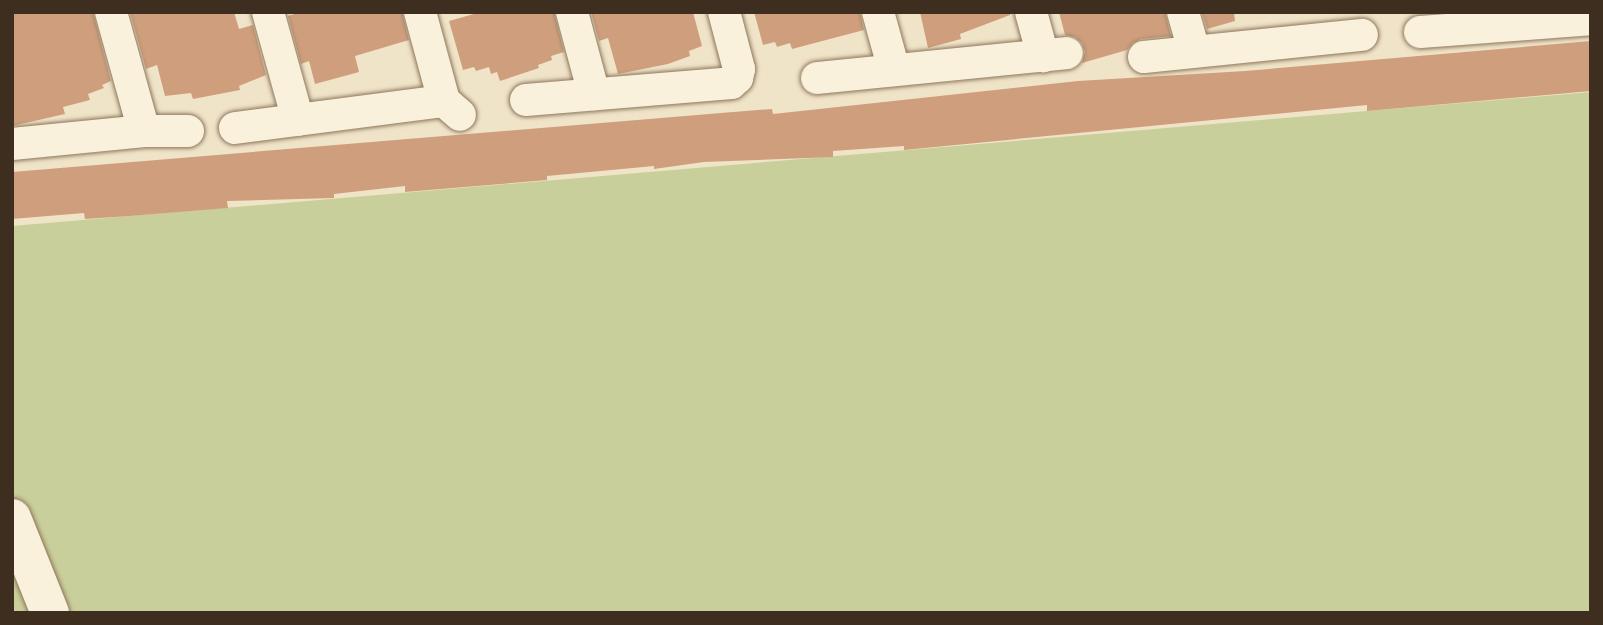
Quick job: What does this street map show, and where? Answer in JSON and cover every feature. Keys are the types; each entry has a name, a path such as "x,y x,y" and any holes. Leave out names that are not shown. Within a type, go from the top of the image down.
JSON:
{"main road":[{"path":"12,518 50,613"}],"street":[{"path":"111,12 144,131"},
{"path":"268,12 298,120"},
{"path":"235,128 298,120 452,108 420,12"},
{"path":"572,12 594,94"},
{"path":"526,100 730,83 737,78 739,69 724,12"},
{"path":"878,12 894,71"},
{"path":"817,78 1055,55 1031,12"},
{"path":"1183,12 1194,51"},
{"path":"1420,32 1492,19 1591,19"},
{"path":"1144,57 1345,28"},
{"path":"12,144 144,131 188,131"}],"green space":[{"path":"1591,92 1591,613 12,613 12,226"}],"building":[{"path":"12,12 93,12 111,81 102,85 104,88 88,94 90,100 63,107 65,114 12,126"},
{"path":"130,12 234,12 239,29 253,25 266,75 239,86 240,90 193,99 191,93 165,96 157,65 146,69"},
{"path":"301,12 402,12 409,40 355,56 359,72 315,84 309,61 301,64 288,16"},
{"path":"481,12 554,12 564,52 551,56 552,60 538,65 539,68 500,81 497,72 491,74 489,67 476,71 474,67 463,70 449,21"},
{"path":"591,12 693,12 702,46 689,51 690,56 668,64 618,74 608,38 599,41"},
{"path":"754,12 860,12 864,30 792,49 790,43 777,47 775,42 763,45"},
{"path":"920,12 1010,12 1010,15 960,34 961,39 928,48"},
{"path":"1059,12 1165,12 1171,36 1141,39 1127,50 1082,63 1085,52 1082,43 1075,37 1065,35"},
{"path":"1202,12 1234,12 1235,21 1207,29"},
{"path":"1591,41 1591,91 1367,111 1367,105 904,150 904,146 833,151 833,157 704,162 654,169 654,166 547,176 547,180 405,192 405,186 334,194 334,198 227,201 228,208 130,216 85,219 84,213 12,219 12,172 772,109 773,114 1078,81 1245,71"}]}
